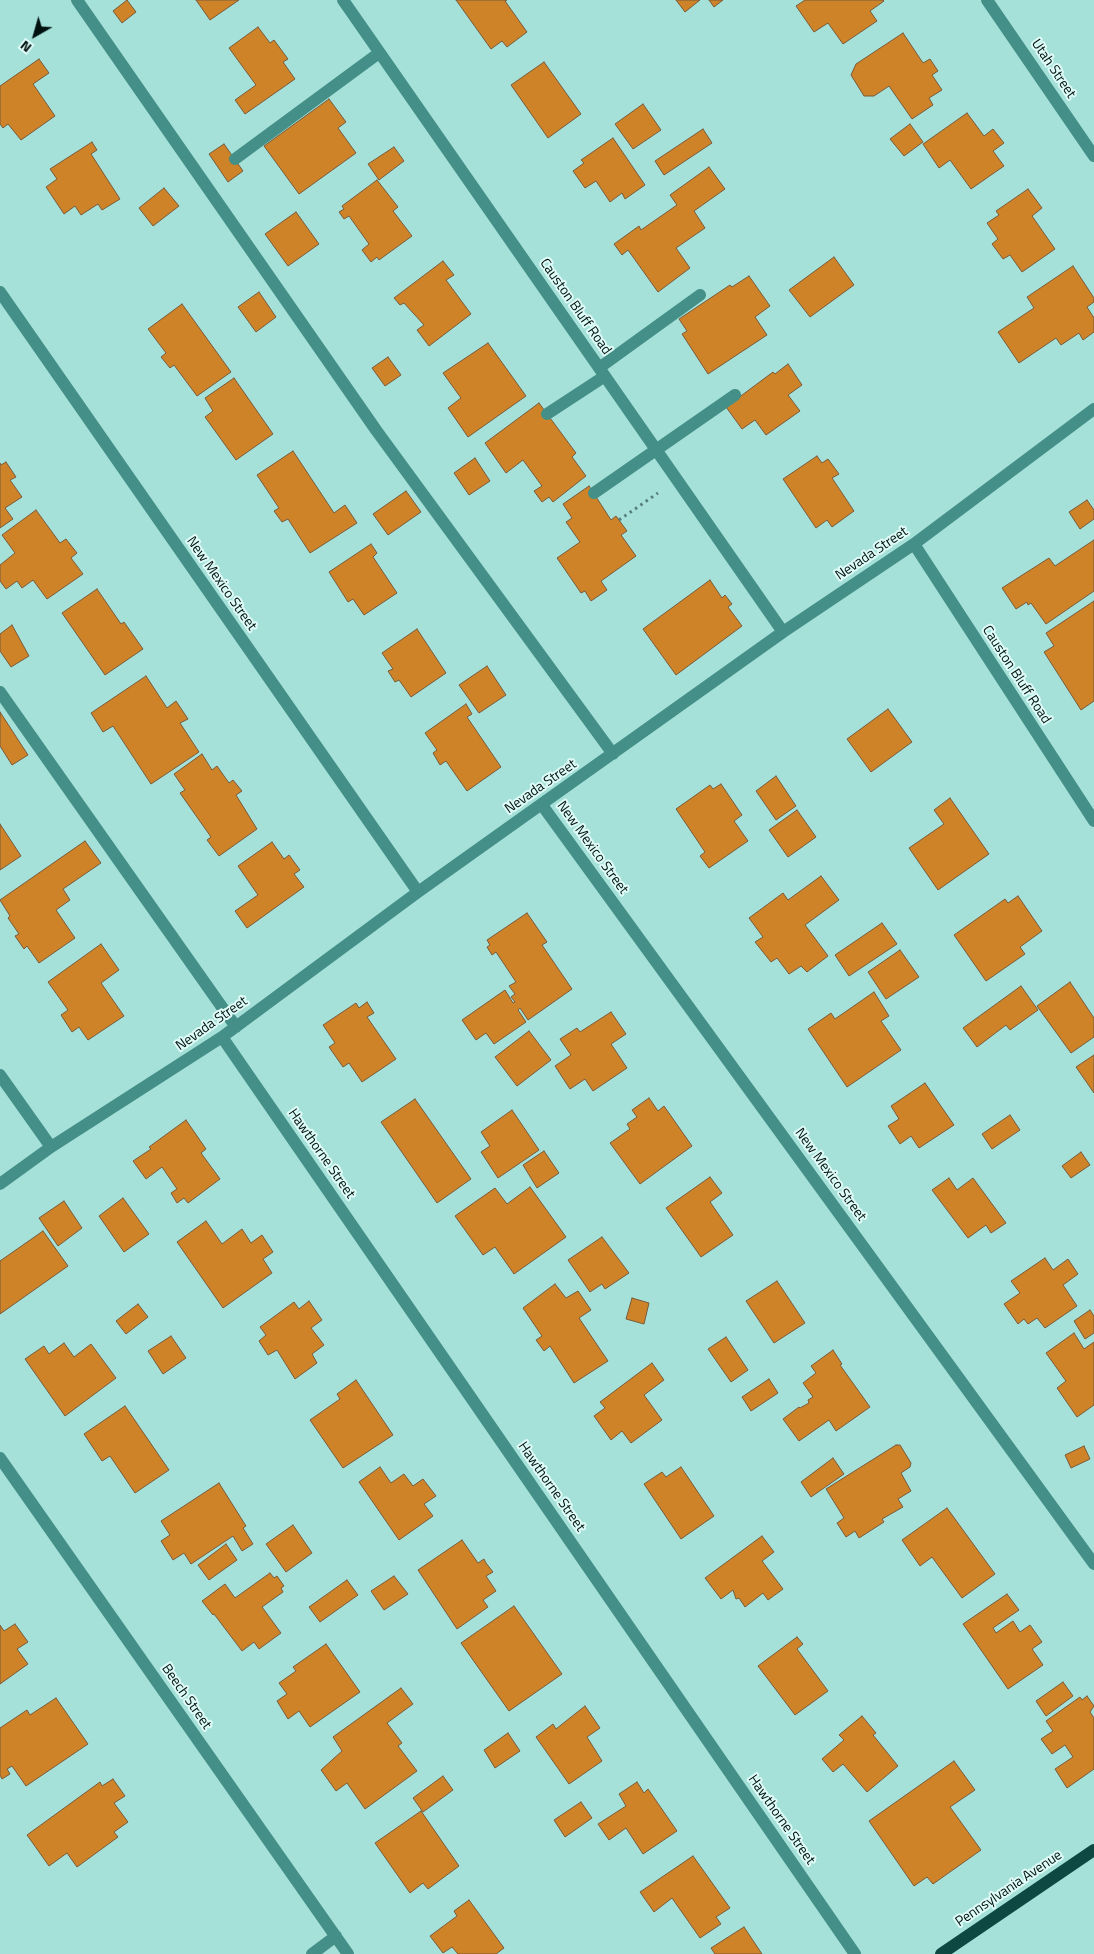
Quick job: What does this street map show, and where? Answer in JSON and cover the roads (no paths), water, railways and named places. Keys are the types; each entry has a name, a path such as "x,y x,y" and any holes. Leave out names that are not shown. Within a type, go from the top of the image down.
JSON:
{"main road":[{"name":"Pennsylvania Avenue","path":"941,1954 1094,1850"}],"street":[{"path":"77,0 376,430 613,754"},
{"name":"Causton Bluff Road","path":"343,0 783,632"},
{"name":"Utah Street","path":"987,0 1094,156"},
{"path":"234,159 379,52"},
{"name":"New Mexico Street","path":"0,292 418,892"},
{"path":"547,414 700,295"},
{"path":"594,493 735,394"},
{"name":"Nevada Street","path":"0,1184 51,1147 222,1037 418,892 783,632 914,544 1094,409"},
{"name":"Causton Bluff Road","path":"914,544 1094,821"},
{"path":"0,692 236,1027"},
{"name":"New Mexico Street","path":"542,805 1094,1564"},
{"name":"Hawthorne Street","path":"222,1037 855,1954"},
{"path":"0,1075 51,1147"},
{"name":"Beech Street","path":"0,1458 348,1954"},
{"path":"312,1954 336,1936"}]}
